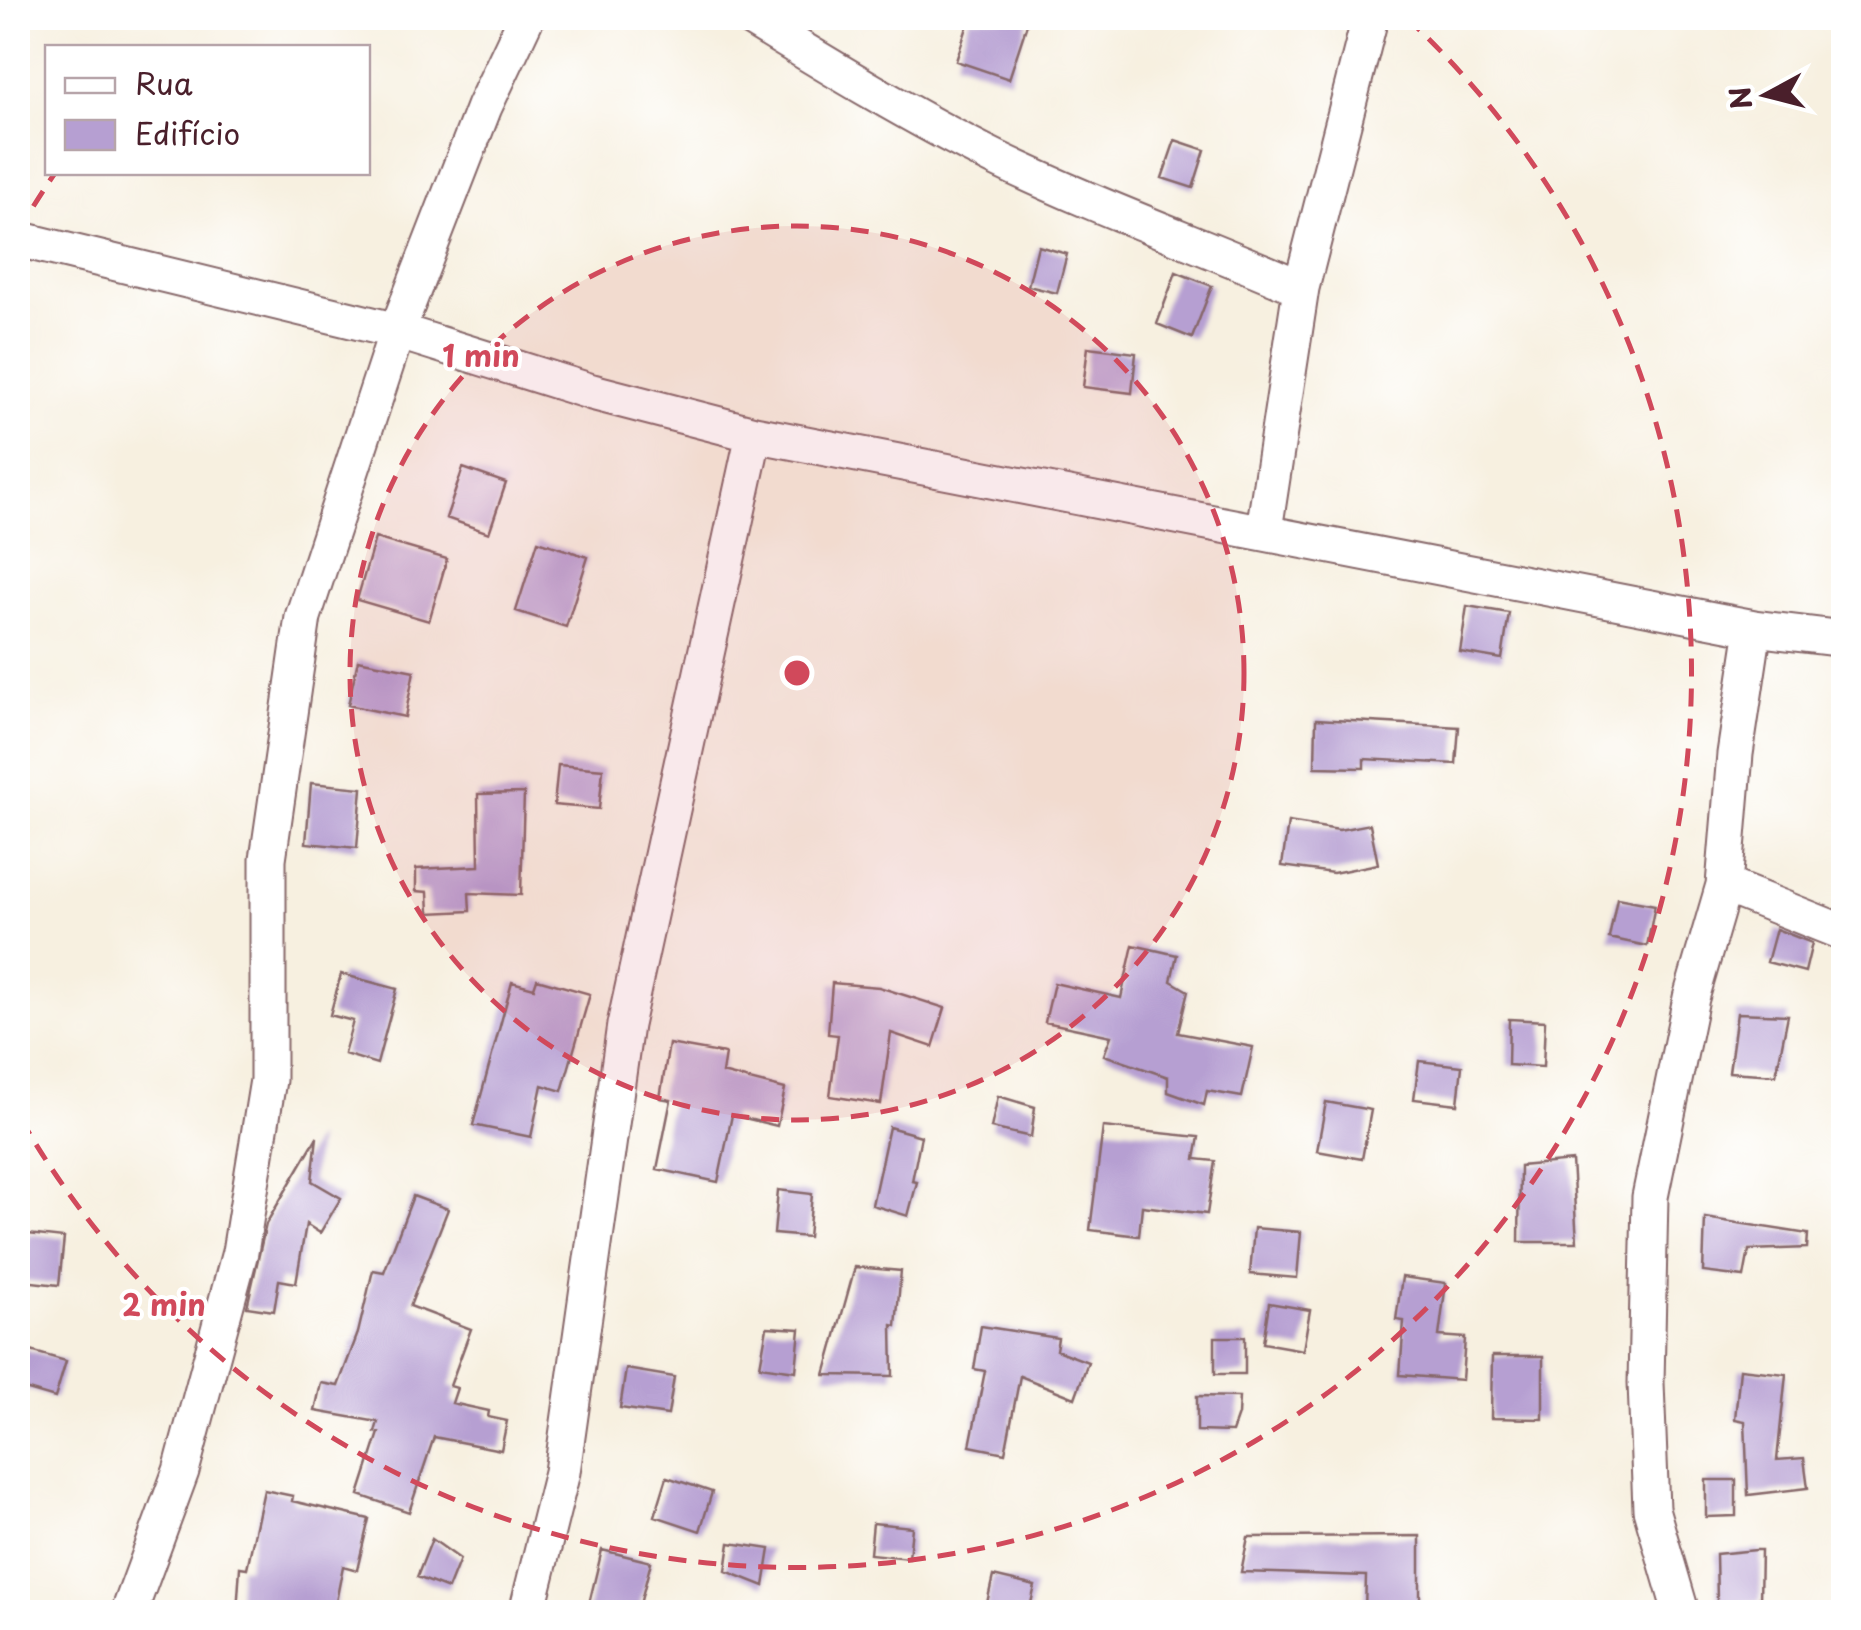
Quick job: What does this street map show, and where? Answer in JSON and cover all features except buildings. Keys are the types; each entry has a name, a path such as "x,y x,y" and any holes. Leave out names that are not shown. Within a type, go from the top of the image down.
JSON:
{"street":[{"path":"129,1612 181,1471 240,1252 268,1080 268,859 303,618 397,331 484,107 526,18"},
{"path":"750,18 830,68 996,158 1123,216 1301,288"},
{"path":"1264,530 1301,288 1370,18"},
{"path":"18,239 397,331 592,392 754,434 1754,628 1844,639"},
{"path":"527,1612 562,1472 624,1025 754,434"},
{"path":"1681,1612 1651,1509 1646,1384 1650,1197 1691,998 1724,884 1735,754 1754,628"},
{"path":"1724,884 1844,933"}]}
